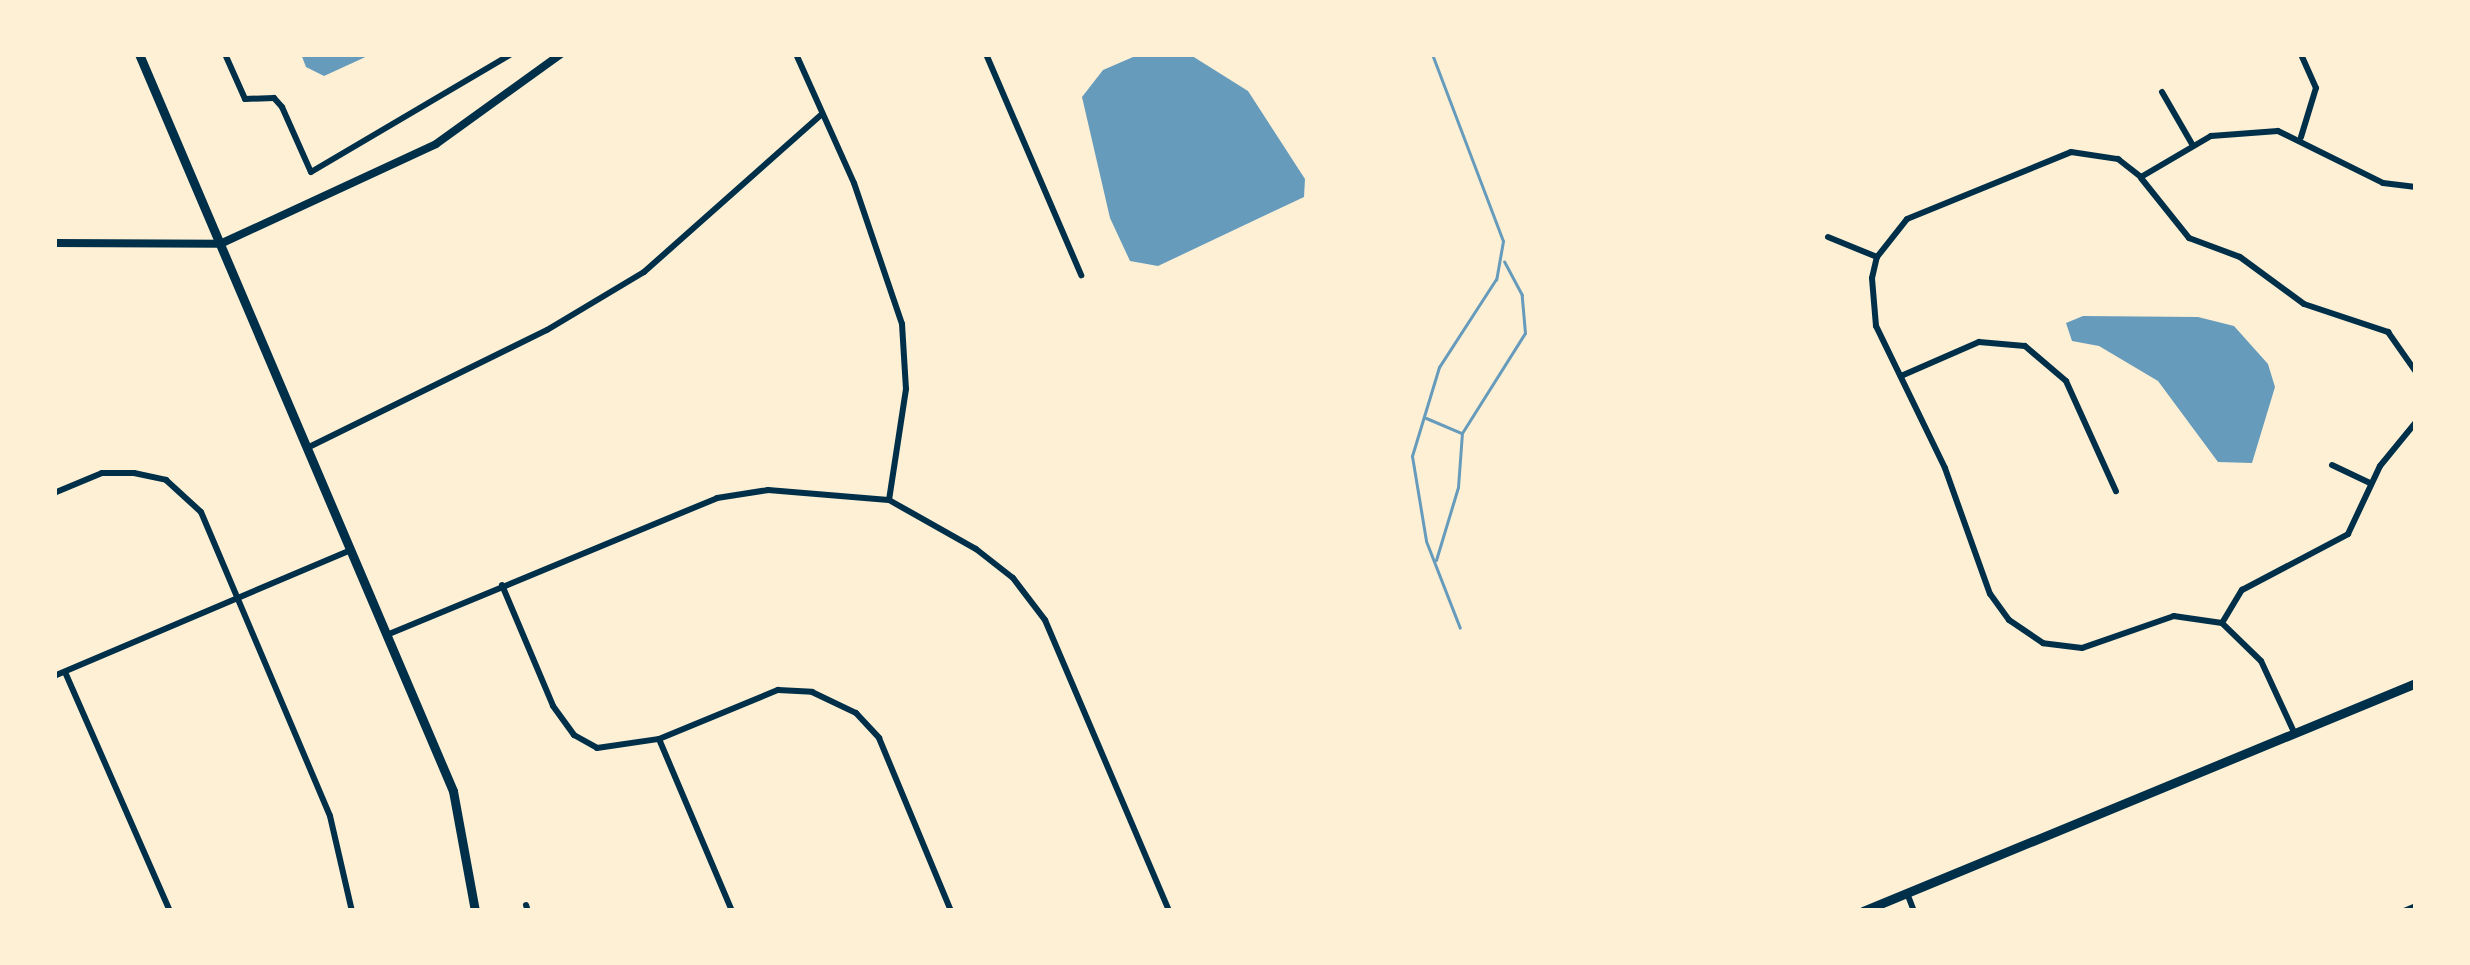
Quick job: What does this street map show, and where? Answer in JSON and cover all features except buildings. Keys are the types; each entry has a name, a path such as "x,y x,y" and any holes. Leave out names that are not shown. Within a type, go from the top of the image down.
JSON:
{"main road":[{"path":"139,54 453,791 475,911"},
{"path":"1863,911 2416,683"}],"street":[{"path":"225,54 245,99 274,98 282,107 311,172 511,54"},
{"path":"54,243 220,244 436,144 561,54"},
{"path":"796,54 902,324 906,389 889,500"},
{"path":"986,54 1081,275"},
{"path":"2300,137 2316,88 2301,54"},
{"path":"2162,92 2192,144"},
{"path":"307,448 547,330 644,272 822,114"},
{"path":"2140,177 2192,144 2252,129 2300,137 2383,183 2416,187"},
{"path":"2294,732 2261,661 2222,623 2174,616 2082,648 2024,634 1990,594 1872,310 1877,257 1907,219 2051,157 2105,156 2140,177 2189,238 2240,257 2304,304 2388,332 2416,372"},
{"path":"1828,237 1877,257"},
{"path":"1901,376 1979,342 2025,346 2066,380 2116,491"},
{"path":"2222,623 2252,582 2339,543 2370,483 2416,422"},
{"path":"2332,465 2370,483"},
{"path":"54,493 102,473 134,473 166,480 201,512 329,816 352,911"},
{"path":"389,634 717,498 768,490 889,500 976,549 1012,578 1045,620 1169,911"},
{"path":"54,676 352,550"},
{"path":"502,585 553,706 574,735 597,748 659,739 778,690 830,700 879,738 951,911"},
{"path":"65,672 170,911"},
{"path":"659,739 732,911"},
{"path":"1907,892 1914,911"},
{"path":"2404,911 2416,906"}],"water":[{"path":"301,54 372,54 324,76 306,67"},
{"path":"1140,54 1189,54 1248,91 1305,179 1304,197 1158,266 1130,261 1110,218 1082,97 1103,70"},
{"path":"2083,316 2198,317 2234,326 2268,364 2275,387 2252,463 2218,462 2158,381 2099,346 2072,341 2066,323"}],"waterway":[{"path":"1432,54 1503,241 1496,279 1439,367 1412,456 1426,541 1460,628"},
{"path":"1436,560 1458,487 1462,433 1525,333 1522,295 1504,261"},
{"path":"1426,418 1461,433"}]}
